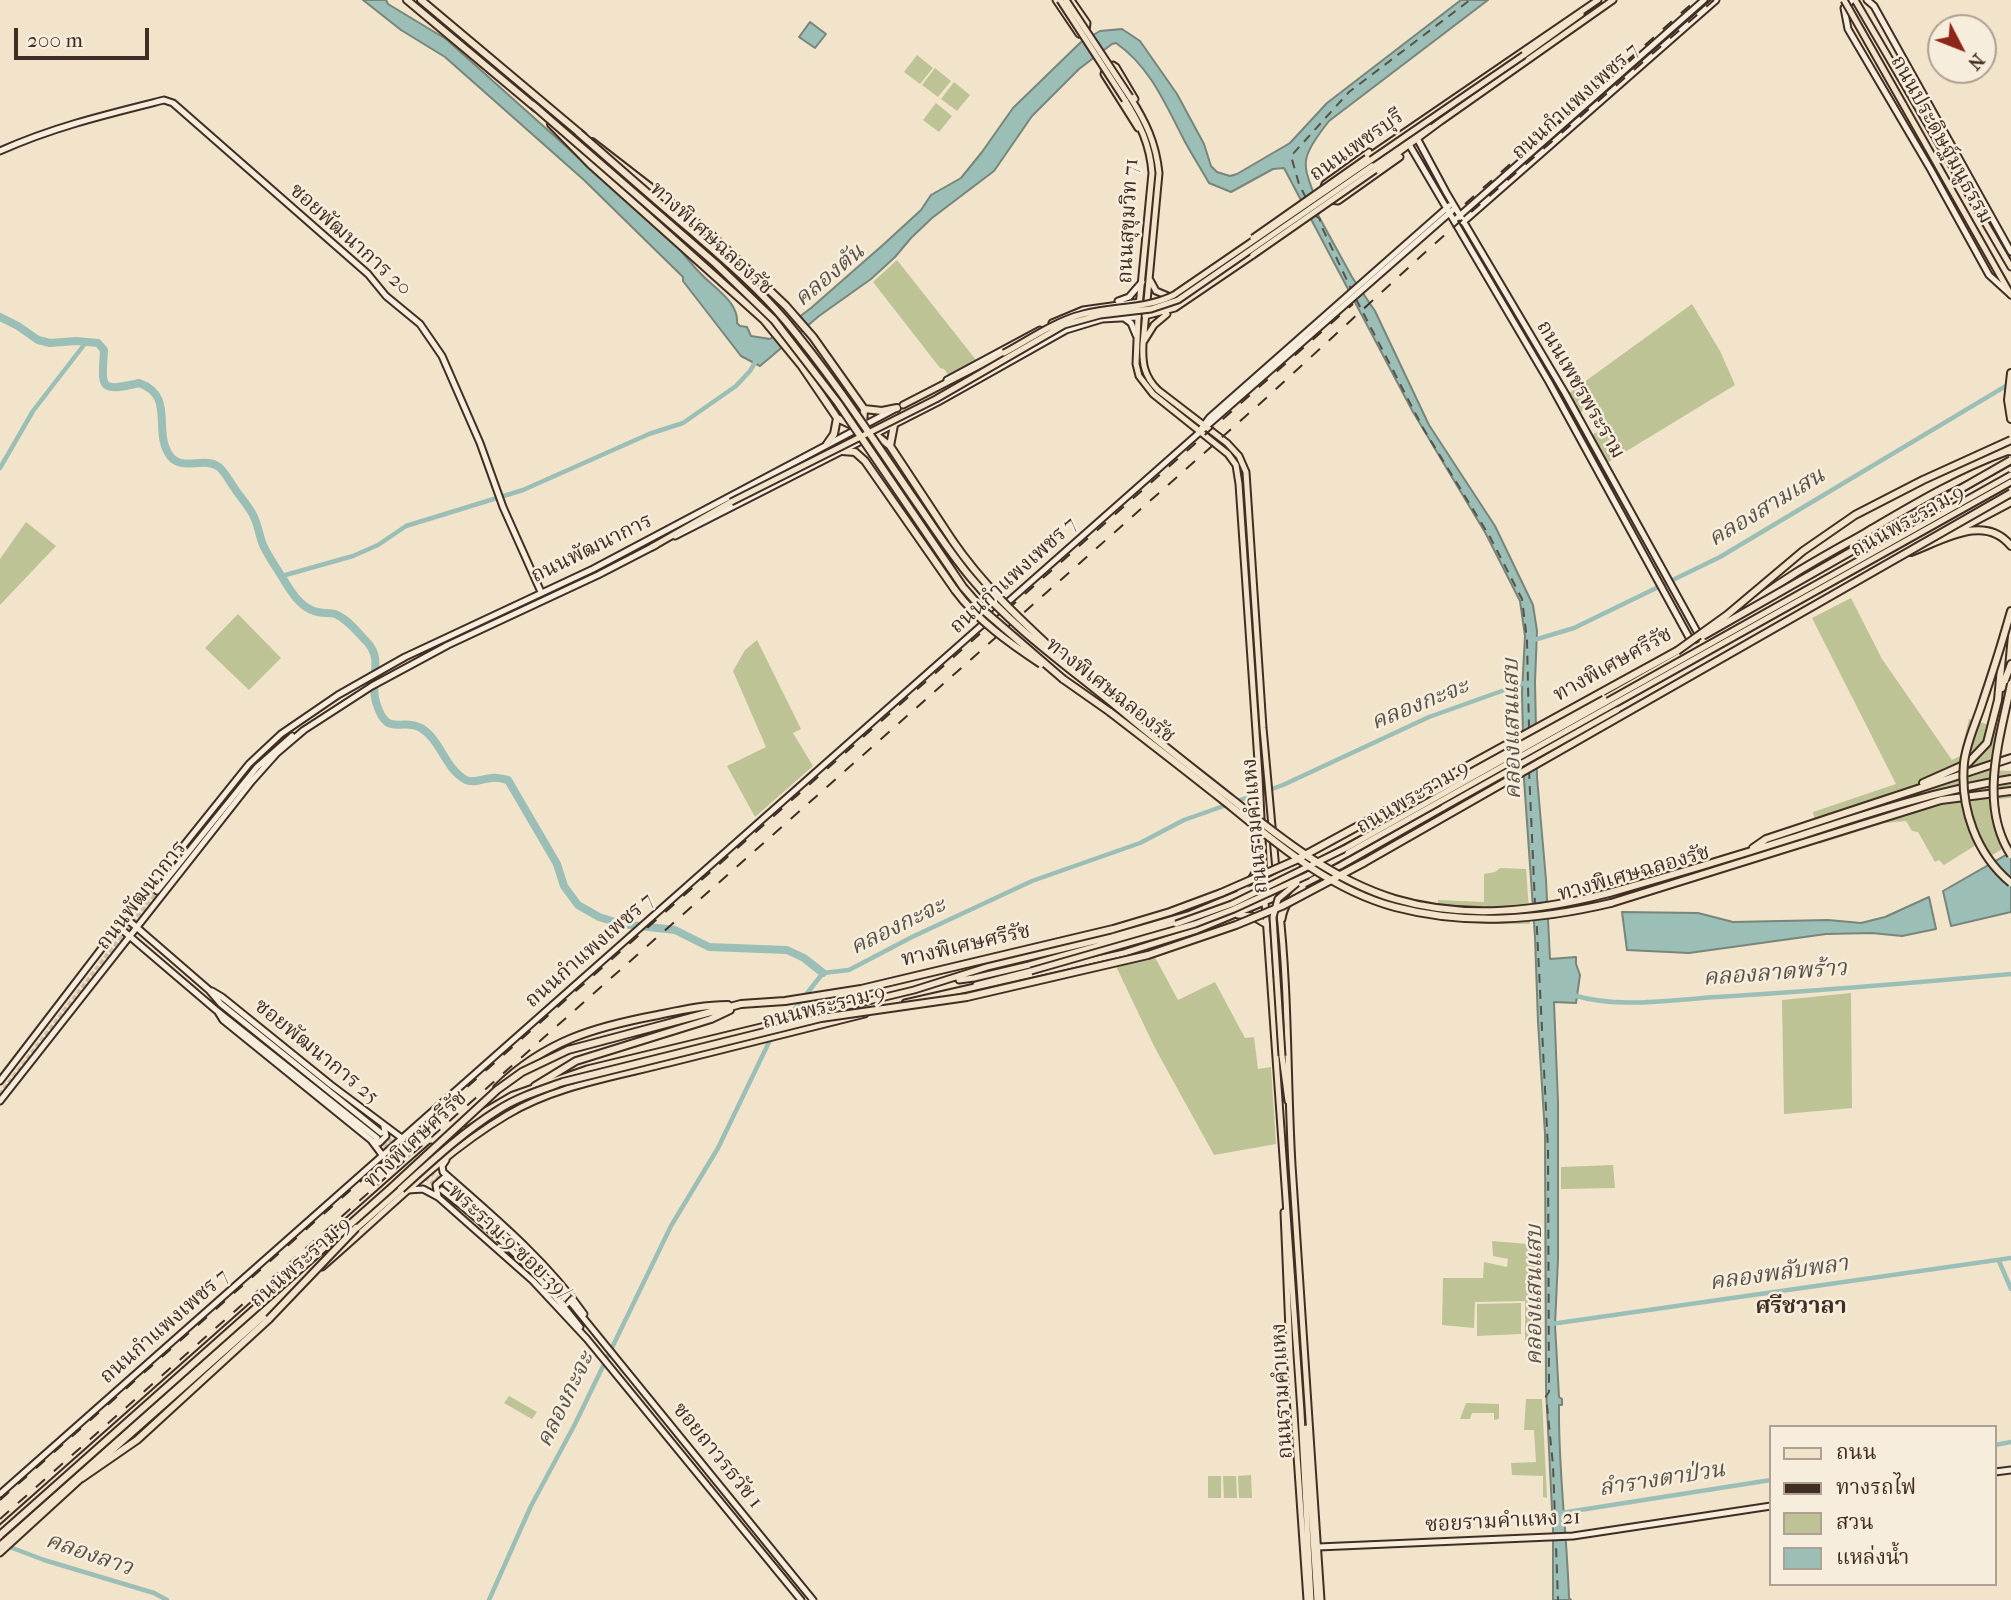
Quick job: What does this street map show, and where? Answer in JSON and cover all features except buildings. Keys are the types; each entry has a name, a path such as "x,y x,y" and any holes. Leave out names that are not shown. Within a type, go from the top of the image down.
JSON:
{"highway":[{"name":"ทางพิเศษฉลองรัช","path":"407,0 716,264 774,320 838,403 963,587 983,610 1063,679 1110,712 1274,841 1312,868 1374,900 1437,916 1489,920 1566,914 1611,903 1941,800 2011,790"},
{"name":"ทางพิเศษฉลองรัช","path":"421,0 721,257 781,316 828,375 971,578 1021,630 1277,835 1359,885 1398,900 1440,908 1476,911 1526,910 1567,904 1745,853 1909,800 1970,785 2011,779"},
{"path":"533,106 590,164 764,320 801,365 837,417 860,426 864,409 841,373 795,316 742,262 606,151 579,133"},
{"path":"2011,373 2008,400 2011,419"},
{"path":"827,444 834,434 837,417 859,401"},
{"path":"864,409 882,411 900,407"},
{"path":"890,446 894,425"},
{"path":"875,434 890,446 972,569 995,596 1084,679"},
{"path":"862,440 865,461"},
{"path":"1677,651 1727,615 1803,551 1855,515 2011,440"},
{"path":"842,451 855,452 865,461 955,590 976,615 1006,641 1063,679"},
{"path":"1721,633 1771,588 1939,492 2011,459"},
{"name":"ทางพิเศษศรีรัช","path":"0,1535 391,1188 497,1090 522,1072 568,1050 741,1004 785,1001 862,989 1113,929 1195,903 1271,872 1677,651 2011,459"},
{"name":"ทางพิเศษศรีรัช","path":"0,1546 356,1228 500,1108 528,1094 563,1082 821,1018 977,995 1110,965 1184,944 1282,906 1365,862 2011,494"},
{"path":"1926,537 1958,530 2011,502"},
{"path":"1902,556 1968,530 1996,532 2011,546"},
{"path":"2011,611 1967,749 1963,784 1966,810 1973,832 1986,855 2011,883"},
{"path":"1899,794 1959,768 1975,758 1990,737 1998,700 2004,635"},
{"path":"1998,700 2011,664"},
{"path":"2011,684 1994,775 1993,805 2004,844 2011,855"},
{"path":"1745,853 1766,839 2011,758"},
{"path":"535,1086 576,1061 711,1019 741,1004"},
{"path":"464,1123 524,1063 566,1040 607,1025 708,1005 741,1004"},
{"path":"82,1478 151,1428 269,1319 356,1228"}],"main road":[{"path":"1058,0 1079,34 1086,30 1087,23 1069,0"},
{"name":"ถนนสุขุมวิท 71","path":"1058,0 1128,99"},
{"name":"ถนนสุขุมวิท 71","path":"1069,0 1157,151 1159,173 1147,301"},
{"name":"ถนนเพชรบุรี","path":"1140,302 1168,296 1212,267 1393,138 1598,0"},
{"name":"ถนนเพชรบุรี","path":"1185,292 1407,148 1613,0"},
{"name":"ถนนประดิษฐ์มนูธรรม","path":"1844,0 2011,295"},
{"name":"ถนนประดิษฐ์มนูธรรม","path":"1853,0 2011,267"},
{"name":"ถนนเพชรบุรี","path":"1185,292 1565,27 1588,7"},
{"path":"1110,65 1116,67 1147,118 1146,132 1104,74 1104,70 1110,65"},
{"name":"ถนนเพชรบุรี","path":"1138,317 1175,308 1374,168 1415,135 1441,121"},
{"name":"ถนนสุขุมวิท 71","path":"1140,302 1152,173 1146,132"},
{"path":"1393,138 1325,184 1324,194 1327,199 1338,201 1395,162 1407,148"},
{"path":"1964,186 1972,181"},
{"path":"1946,197 1953,193"},
{"path":"1212,267 1233,259 1303,212"},
{"path":"1227,272 1233,259"},
{"path":"1150,278 1156,290 1168,296"},
{"name":"ถนนพัฒนาการ","path":"900,407 1062,321 1100,311 1157,302 1185,292"},
{"name":"ถนนพัฒนาการ","path":"652,547 731,502 936,399 1064,325 1100,315 1160,307 1185,292"},
{"name":"ถนนรามคำแหง","path":"1147,301 1137,370 1146,386 1228,454 1236,465 1240,484 1265,902 1290,1251 1309,1600"},
{"name":"ถนนรามคำแหง","path":"1140,302 1140,343 1143,367 1150,382 1234,450 1243,464 1247,480 1262,709 1281,926 1307,1451 1319,1600"},
{"path":"1140,343 1154,325 1175,308"},
{"name":"ถนนพระราม 9","path":"0,1529 393,1179 464,1123 492,1106 535,1086 587,1069 952,980 987,967 1170,921 1231,899 1292,869 1604,699 2011,469"},
{"name":"ถนนพระราม 9","path":"948,993 1193,918 1232,904 1308,869 2011,475"},
{"name":"ถนนพระราม 9","path":"952,980 1030,968 1195,924 1308,875 2011,482"},
{"name":"ถนนพระราม 9","path":"0,1553 408,1191 469,1140 508,1114 546,1096 783,1034 1125,953 1234,915 1308,883 2011,488"},
{"path":"1240,516 1249,515"},
{"path":"1696,631 1710,639"},
{"path":"1633,682 1611,691 1549,726 1544,733 1546,739 1555,748 1560,748 1625,711 1640,697"},
{"path":"1255,710 1262,709"},
{"path":"1275,856 1280,864 1292,869"},
{"path":"1231,899 1250,881 1264,858"},
{"path":"1291,1114 1282,1056 1273,917 1278,899 1308,875"},
{"path":"1281,926 1290,900 1308,883"},
{"path":"1234,915 1252,916 1267,925"},
{"path":"1170,921 1179,926 1180,936"},
{"path":"693,1042 696,1057"},
{"name":"ถนนรามคำแหง","path":"1284,1181 1290,1354 1309,1600"},
{"name":"ถนนรามคำแหง","path":"1305,1394 1318,1547 1319,1600"}],"street":[{"name":"ถนนกำแพงเพชร 7","path":"1462,219 1704,0"},
{"name":"ถนนกำแพงเพชร 7","path":"1456,224 1716,0"},
{"path":"1853,0 1844,8 1848,29 1989,275 2011,295"},
{"path":"1867,0 1874,6 2011,252"},
{"name":"ซอยพัฒนาการ 20","path":"0,151 73,123 164,100 173,103 368,274 386,296 420,324 452,375 497,494 541,592"},
{"name":"ถนนเพชรพระราม","path":"1418,140 1565,393 1712,657"},
{"name":"ถนนเพชรพระราม","path":"1407,148 1456,224 1542,370 1703,662"},
{"name":"ถนนกำแพงเพชร 7","path":"0,1494 1454,206"},
{"path":"1108,305 1129,297 1142,282"},
{"name":"ถนนพัฒนาการ","path":"0,1097 130,936 157,890 249,764 296,723 383,669 440,639 618,556 1068,316 1108,305 1140,302"},
{"path":"1068,316 1073,327"},
{"path":"1121,317 1134,327 1140,343"},
{"name":"ถนนพัฒนาการ","path":"0,1081 132,912 157,890 257,767 283,743 318,719 448,645 704,523 894,425 1073,327 1102,319 1138,317"},
{"path":"860,426 875,434"},
{"path":"860,426 862,440"},
{"path":"1635,539 1643,535"},
{"path":"109,941 132,912"},
{"name":"ซอยพัฒนาการ 25","path":"127,919 209,990 222,997 378,1135 383,1156"},
{"name":"ซอยพัฒนาการ 25","path":"120,928 216,1010 223,1020 378,1135 403,1139"},
{"path":"161,963 164,955 168,954"},
{"name":"พระราม 9 ซอย 39/1","path":"446,1159 442,1170 482,1205 556,1279 595,1332"},
{"path":"438,1197 436,1185 439,1181 444,1178 452,1180"},
{"path":"587,1339 534,1271 444,1187 499,1228 552,1282 595,1332"},
{"name":"พระราม 9 ซอย 39/1","path":"408,1191 423,1189 438,1197 533,1281 587,1339"},
{"name":"ซอยถาวรธวัช 1","path":"595,1332 814,1600"},
{"name":"ซอยถาวรธวัช 1","path":"587,1339 801,1600"},
{"name":"ซอยรามคำแหง 21","path":"1318,1547 1573,1536 1770,1506"},
{"path":"758,1548 766,1542"}],"green space":[{"path":"917,55 933,68 920,84 904,72"},
{"path":"935,68 951,81 938,97 922,85"},
{"path":"954,82 970,95 957,111 941,99"},
{"path":"936,103 952,116 939,132 923,120"},
{"path":"897,260 976,360 949,376 940,368 873,282"},
{"path":"1692,304 1720,351 1735,385 1607,463 1592,435 1606,427 1593,404 1580,413 1569,393"},
{"path":"26,522 56,546 0,605 0,559"},
{"path":"1851,598 1882,659 1952,760 1960,756 1969,719 2000,728 1991,770 2011,771 2011,798 1992,800 1992,814 2004,848 1984,860 1976,845 1944,865 1939,860 1935,862 1918,832 1912,831 1906,821 1885,823 1819,844 1813,812 1896,784 1812,618"},
{"path":"238,614 281,658 249,690 205,648"},
{"path":"757,640 801,729 793,733 813,766 755,817 727,766 766,747 733,671 745,650"},
{"path":"1500,868 1526,869 1530,924 1439,920 1438,900 1484,902 1484,874"},
{"path":"1151,950 1178,1000 1215,982 1245,1038 1254,1037 1258,1069 1271,1067 1276,1144 1214,1155 1155,1048 1113,960"},
{"path":"1851,993 1852,1108 1784,1114 1782,1000"},
{"path":"1613,1165 1615,1188 1561,1189 1561,1167"},
{"path":"1492,1241 1539,1245 1541,1341 1525,1340 1525,1301 1475,1302 1474,1328 1442,1325 1443,1278 1483,1278 1484,1262 1507,1267 1508,1259 1493,1256"},
{"path":"1521,1303 1521,1334 1477,1336 1477,1304"},
{"path":"509,1396 537,1412 532,1419 504,1403"},
{"path":"1526,1399 1542,1399 1547,1498 1543,1497 1543,1476 1512,1475 1511,1463 1536,1462 1534,1430 1524,1430"},
{"path":"1466,1403 1499,1404 1499,1419 1494,1420 1494,1413 1472,1413 1470,1419 1460,1419"},
{"path":"1251,1475 1252,1498 1239,1498 1238,1476"},
{"path":"1208,1476 1221,1476 1221,1498 1208,1498"},
{"path":"1223,1476 1236,1476 1237,1498 1224,1498"}],"water":[{"path":"363,0 386,0 388,4 446,39 674,243 730,302 740,326 747,327 751,336 770,339 811,308 884,244 921,210 931,195 961,178 1013,108 1081,42 1100,31 1122,29 1140,41 1177,94 1204,144 1211,166 1217,172 1230,176 1290,143 1327,103 1461,0 1488,0 1329,121 1311,147 1306,165 1320,212 1318,215 1352,277 1375,311 1429,425 1495,526 1533,605 1537,631 1537,777 1550,959 1576,957 1580,975 1576,1003 1554,1002 1558,1102 1558,1259 1555,1325 1559,1397 1562,1399 1562,1405 1559,1405 1560,1453 1571,1600 1553,1600 1553,1530 1546,1388 1545,1134 1524,779 1522,692 1525,636 1520,601 1486,534 1413,412 1284,168 1273,169 1231,192 1209,183 1147,73 1128,52 1116,43 1112,44 1079,69 1032,116 994,171 932,218 871,279 819,316 760,366 741,356 683,281 683,277 584,180 445,57 401,30"},
{"path":"810,22 826,34 815,48 799,37"},
{"path":"2011,852 2011,912 1951,926 1943,891"},
{"path":"1929,897 1936,929 1902,936 1872,933 1826,934 1689,953 1627,950 1622,912 1698,913 1733,922 1828,920 1861,923 1885,917"}],"waterway":[{"path":"0,317 38,340 50,343 98,343 104,350 105,384 116,387 139,383 157,396 165,446 170,456 181,463 207,463 219,467 251,511 265,549 295,597 309,609 335,614 344,619 372,649 375,656 374,694 385,720 395,725 413,725 428,733 453,769 466,780 508,780 557,864 564,886 578,905 599,917 622,924 675,930 709,947 787,950 804,958 823,973"},
{"path":"0,468 33,411 87,341"},
{"path":"282,576 353,556 378,545 406,526 523,490 649,434 683,423 736,386 757,359"},
{"name":"คลองสามเสน","path":"1534,640 1574,628 1720,557 2011,383"},
{"name":"คลองกะจะ","path":"786,1020 823,973 849,970 912,937 1032,881 1140,843 1184,820 1283,785 1429,717 1527,682"},
{"name":"คลองลาดพร้าว","path":"1573,995 1626,1003 2011,974"},
{"name":"คลองกะจะ","path":"489,1600 531,1506 575,1424 671,1226 718,1148 771,1038"},
{"name":"คลองพลับพลา","path":"1551,1324 2011,1258"},
{"path":"1999,1261 2011,1289"},
{"name":"ลำรางตาป่วน","path":"1997,1445 2011,1442"},
{"name":"ลำรางตาป่วน","path":"1561,1513 1770,1480"},
{"name":"คลองลาว","path":"7,1546 154,1593 167,1600"}],"ferry route":[{"path":"1306,198 1291,156 1349,92 1470,0"},
{"path":"1315,215 1320,219 1352,291"},
{"path":"1356,299 1423,428 1490,537 1522,599 1527,640 1529,729"},
{"path":"1529,770 1535,904"},
{"path":"1536,910 1548,1149 1549,1392 1546,1396 1553,1465 1558,1600"}],"tunnel":[{"path":"0,1095 157,891"},
{"path":"383,1135 444,1183"},
{"path":"378,1139 439,1188"}],"railway":[{"path":"1465,204 1696,0"},
{"path":"0,1519 1264,400 1431,247 1714,0"},
{"path":"0,1500 1353,304"}],"district":[{"name":"ศรีชวาลา","path":"1801,1307"}],"water label":[{"name":"คลองตัน","path":"830,276"},
{"name":"คลองแสนแสบ","path":"1513,729"},
{"name":"คลองแสนแสบ","path":"1535,1295"}]}
